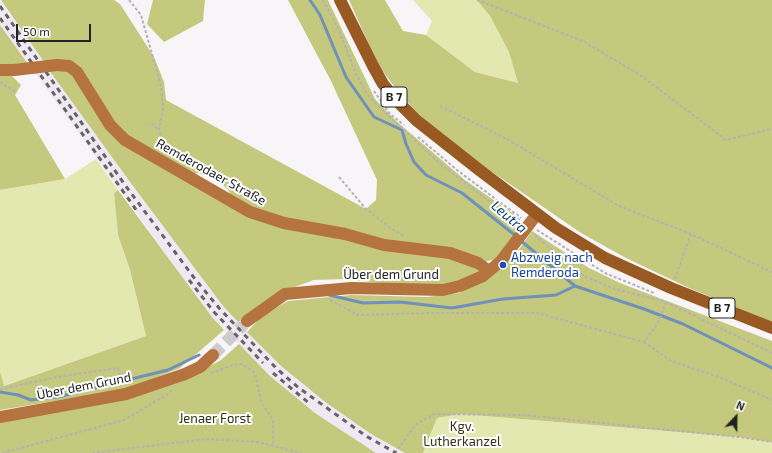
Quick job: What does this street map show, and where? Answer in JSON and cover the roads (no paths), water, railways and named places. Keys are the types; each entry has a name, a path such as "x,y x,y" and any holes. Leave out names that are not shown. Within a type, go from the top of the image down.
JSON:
{"main road":[{"name":"B 7","path":"340,0 373,66 384,84 399,103 441,141 537,214 579,243 605,258 671,288 772,328"}],"street":[{"name":"Remderodaer Straße","path":"0,70 14,70 57,65 68,66 77,72 110,125 125,140 250,212 284,223 345,234 384,245 450,253 478,263 489,271"},
{"name":"Über dem Grund","path":"247,321 285,294 351,288 443,290 466,284 489,271 507,254 537,214"},
{"name":"Über dem Grund","path":"0,416 126,394 185,374 200,367 213,355"}],"waterway":[{"name":"Leutra","path":"310,0 320,15 346,77 374,117 402,130 414,162 426,175 462,193 516,236"},
{"name":"Leutra","path":"520,240 575,286 644,309 683,324 772,368"},
{"path":"329,295 363,303 400,302 452,308 503,299 556,295 575,286"},
{"path":"0,392 18,395 31,400 58,397 168,370 199,355"}],"tunnel":[{"path":"213,355 247,321"}],"railway":[{"path":"0,6 125,185 195,279 219,308 277,369 299,388 366,436 396,453"},
{"path":"0,18 137,211"},
{"path":"189,280 214,312 263,363"},
{"path":"273,373 310,404"}],"place":[{"name":"Abzweig nach Remderoda","path":"503,265"}],"park label":[{"name":"Jenaer Forst","path":"215,419"},
{"name":"Kgv. Lutherkanzel","path":"462,434"}]}
